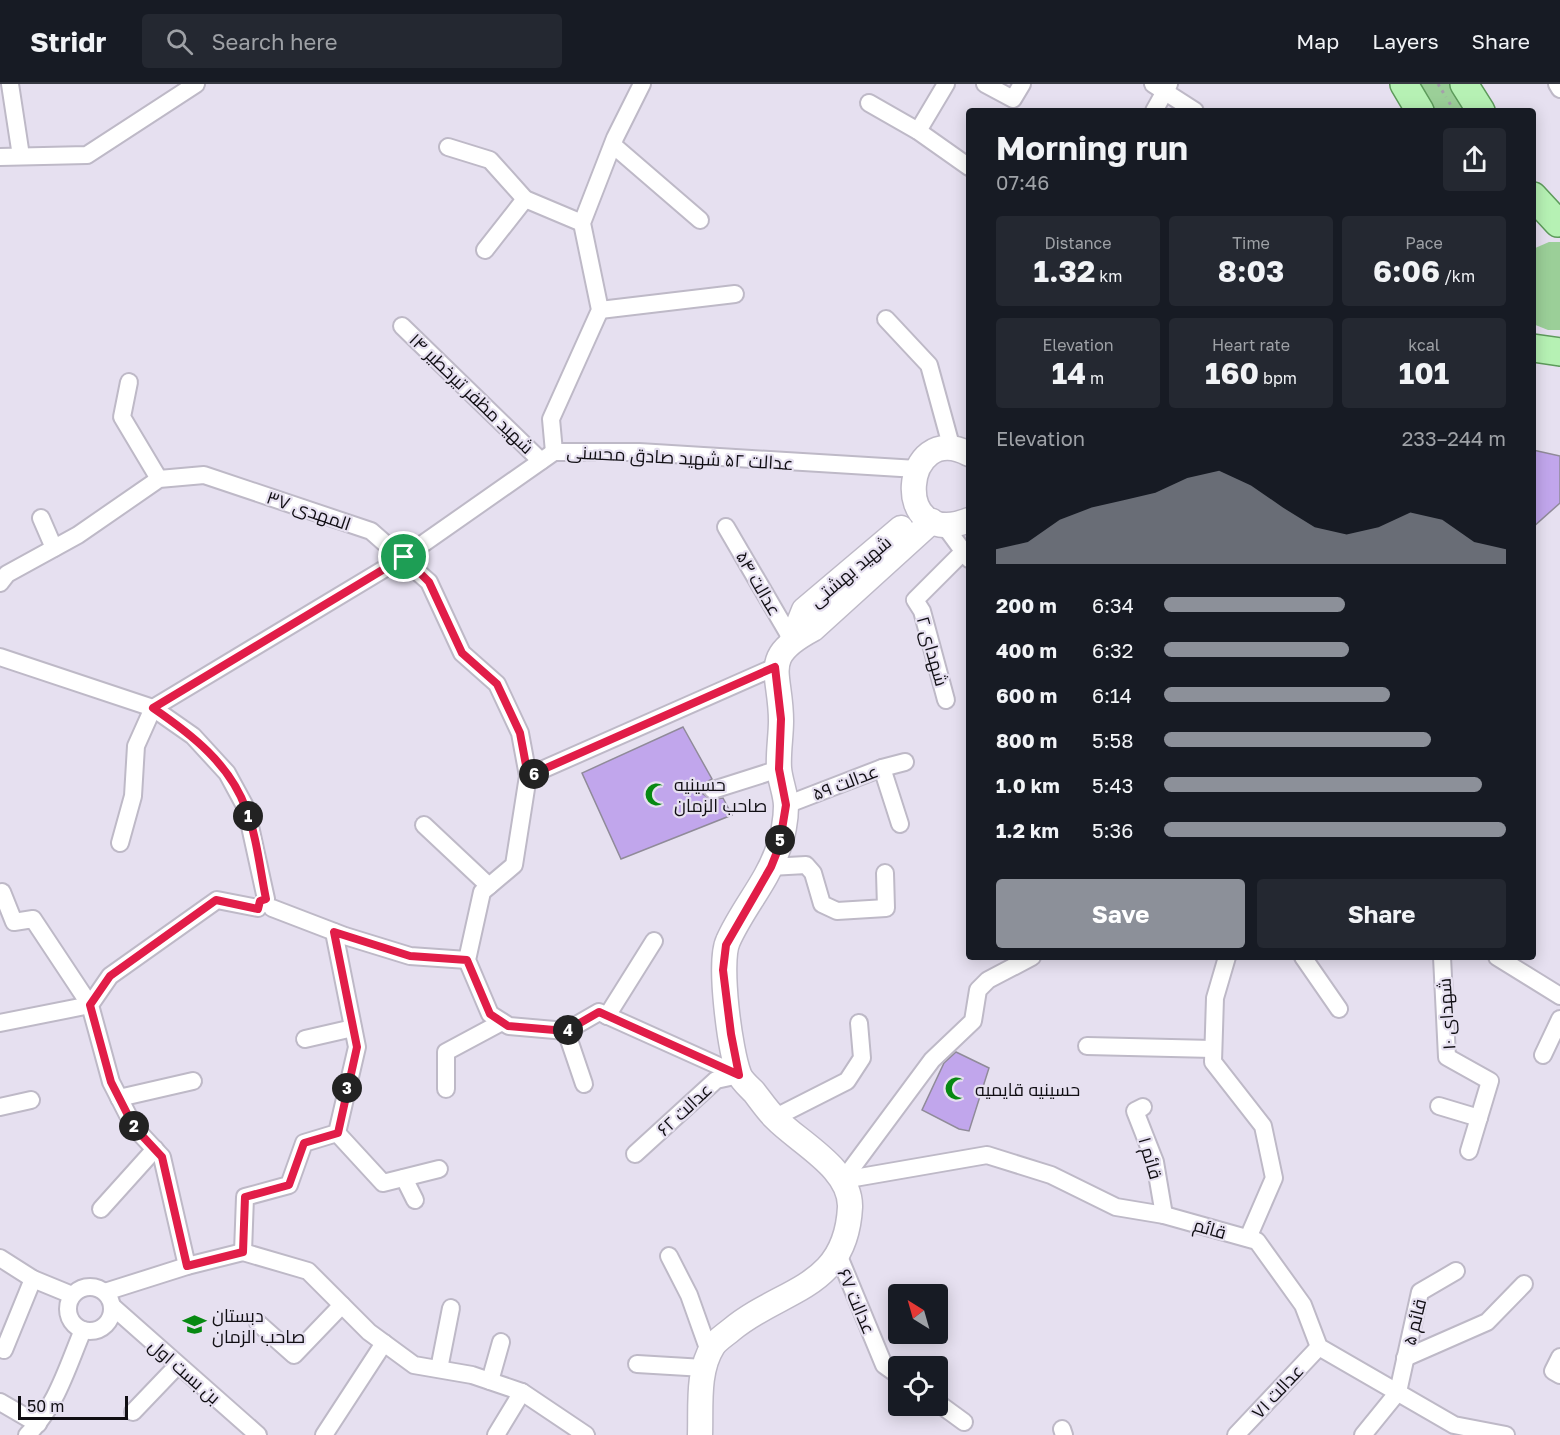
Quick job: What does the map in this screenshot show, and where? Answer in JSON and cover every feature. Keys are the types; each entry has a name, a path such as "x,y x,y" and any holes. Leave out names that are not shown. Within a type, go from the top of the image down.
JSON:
{"main road":[{"path":"1404,84 1418,108"},
{"path":"1464,84 1478,108"},
{"path":"1536,201 1550,225"},
{"path":"960,451 931,454 917,469 912,483 913,498 932,519 957,525 966,521"},
{"name":"شهید بهشتی","path":"775,667 783,649 792,640 804,610 932,519"},
{"path":"700,1435 707,1361 713,1344 747,1317 805,1287 824,1274 838,1254 850,1206 843,1180 833,1166 812,1152 774,1118 739,1075 727,1003 723,970 726,945 771,867 779,847 786,805 779,769 781,719 775,667"}],"street":[{"path":"10,84 21,156"},
{"path":"0,157 87,155 196,84"},
{"path":"548,456 550,418 600,310 582,223 613,144 642,84"},
{"path":"918,131 946,84"},
{"path":"985,84 1013,99 1022,84"},
{"path":"1557,84 1560,89"},
{"path":"1155,108 1162,87 1191,108"},
{"path":"869,103 918,131 966,165"},
{"path":"613,144 700,220"},
{"path":"448,147 490,160 525,200 582,223"},
{"path":"484,250 525,200"},
{"path":"600,310 735,294"},
{"path":"886,319 929,365 960,451"},
{"name":"شهید مظفر تیرخطیر ۱۴","path":"402,326 548,456"},
{"path":"129,382 122,417 159,479"},
{"name":"عدالت ۵۲ شهید صادق محسنی","path":"153,708 404,557 548,456 639,452 917,469"},
{"name":"المهدی ۳۷","path":"0,583 6,574 78,535 159,479 204,475 371,531 404,557 429,582 462,653 497,684 520,733 528,776 514,865 489,886"},
{"path":"41,518 54,548"},
{"path":"932,519 966,555"},
{"name":"عدالت ۵۴","path":"726,527 792,640"},
{"name":"شهدای ۲","path":"946,700 922,610 915,600 966,555"},
{"path":"0,657 153,708 194,736 227,773 246,808 265,905"},
{"path":"528,776 775,667"},
{"path":"120,843 133,796 136,746 153,708"},
{"name":"عدالت ۵۹","path":"786,805 882,768 905,762"},
{"path":"882,768 900,824"},
{"path":"713,790 779,769"},
{"path":"423,825 489,886 482,892 467,960 490,1014 508,1026 566,1031 599,1012 739,1075"},
{"path":"771,867 806,864 813,873 822,904 837,911 886,908 885,873"},
{"path":"2,892 14,922 33,919 90,1005 111,1082 134,1127 162,1157 187,1266"},
{"path":"0,1023 90,1005 110,976 216,900 265,905 334,932 410,956 467,960"},
{"path":"334,932 357,1047 338,1133"},
{"path":"607,1016 654,941"},
{"path":"843,1180 932,1060 973,1021 978,990 988,980 1026,960"},
{"path":"1226,960 1215,998 1213,1062 1263,1126 1274,1178 1248,1238"},
{"path":"1305,960 1339,1009"},
{"name":"شهدای ۱۰","path":"1442,960 1447,1057 1490,1081 1470,1151"},
{"path":"1503,960 1557,989"},
{"path":"1543,1055 1560,1019"},
{"path":"446,1089 446,1052 502,1022"},
{"path":"774,1118 847,1081 862,1058 859,1023"},
{"path":"305,1039 353,1028"},
{"path":"566,1031 584,1084"},
{"path":"1088,1046 1213,1049"},
{"name":"عدالت ۶۲","path":"635,1154 716,1080 739,1075"},
{"path":"119,1098 193,1081"},
{"path":"0,1107 31,1100"},
{"path":"1439,1106 1479,1118"},
{"name":"قائم ۱","path":"1143,1107 1135,1111 1155,1162 1164,1215"},
{"path":"338,1133 384,1183 439,1169"},
{"path":"243,1252 245,1197 289,1185 304,1143 338,1133"},
{"path":"101,1209 155,1149"},
{"name":"قائم","path":"843,1180 987,1155 1051,1175 1116,1207 1164,1215 1257,1241 1303,1305 1318,1347"},
{"path":"404,1178 415,1200"},
{"path":"108,1299 187,1266 243,1252 308,1271 384,1343 414,1365 489,1381 522,1392 586,1435"},
{"name":"عدالت ۶۷","path":"838,1254 884,1365 888,1368"},
{"path":"637,1364 707,1361 689,1295 669,1256"},
{"path":"0,1258 33,1279 72,1295"},
{"name":"قائم ۵","path":"1398,1392 1420,1292 1456,1271"},
{"path":"4,1350 33,1279"},
{"path":"1405,1358 1487,1322 1524,1284"},
{"path":"88,1286 108,1299 107,1323 100,1328 84,1330 70,1319 68,1303 72,1295 88,1286"},
{"name":"بن بست اول","path":"108,1299 178,1365 258,1435"},
{"path":"258,1323 294,1355 342,1305"},
{"path":"439,1369 452,1308"},
{"path":"0,1402 33,1430 56,1394 84,1330"},
{"path":"489,1381 501,1342"},
{"path":"324,1435 384,1343"},
{"path":"1318,1347 1398,1392 1453,1430 1506,1435"},
{"name":"عدالت ۷۱","path":"1236,1435 1318,1347"},
{"path":"1560,1357 1553,1371 1560,1375"},
{"path":"134,1412 178,1365"},
{"path":"496,1435 522,1392"},
{"path":"1363,1435 1398,1392"},
{"path":"948,1410 964,1422"}],"green space":[{"path":"1415,84 1458,84 1471,108 1429,108"},
{"path":"1549,242 1560,242 1560,330 1548,330 1536,325 1536,248"}],"building":[{"path":"1536,451 1560,456 1560,503 1536,524"},
{"name":"حسینیه صاحب الزمان","path":"683,727 712,779 705,783 703,794 711,800 723,798 732,815 621,859 582,773"},
{"name":"حسینیه قایمیه","path":"956,1052 989,1068 969,1131 959,1129 922,1110 944,1063"}],"place":[{"name":"حسینیه صاحب الزمان","path":"656,794"},
{"name":"حسینیه قایمیه","path":"957,1089"},
{"name":"دبستان صاحب الزمان","path":"194,1325"}],"route":[{"path":"404,557 429,582 462,653 497,684 520,733 528,776 775,667 781,719 779,769 786,805 779,847 771,867 739,918 726,945 723,970 728,1015 739,1075 599,1012 566,1031 508,1026 490,1014 467,960 410,956 334,932 357,1047 338,1133 304,1143 289,1185 245,1197 243,1252 187,1266 162,1157 134,1127 111,1082 90,1005 110,976 216,900 258,909 260,901 266,899 246,808 227,773 194,736 153,708 404,557"}]}
